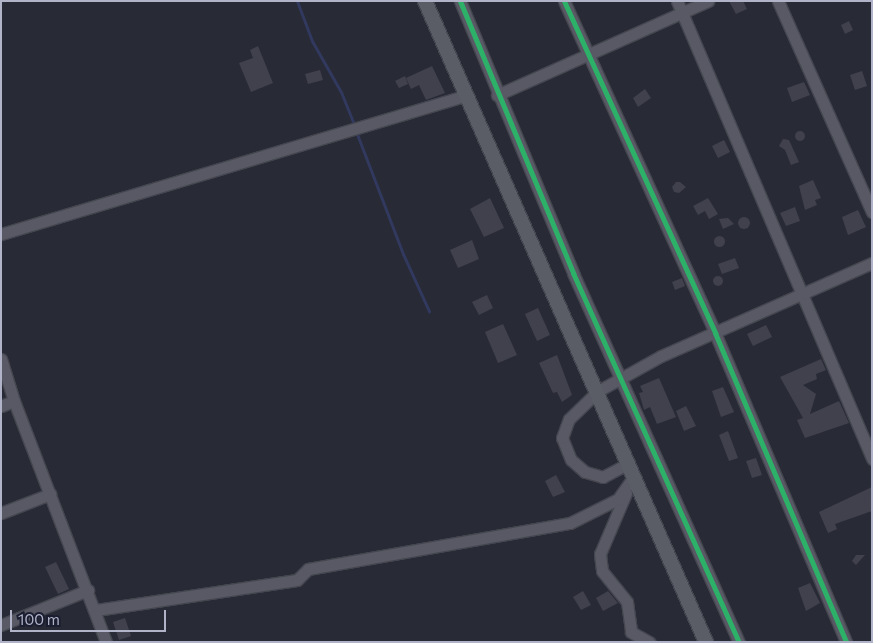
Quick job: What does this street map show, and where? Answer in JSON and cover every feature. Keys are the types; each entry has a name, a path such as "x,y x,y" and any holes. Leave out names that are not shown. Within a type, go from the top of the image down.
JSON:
{"main road":[{"path":"425,1 465,96 598,391 706,642"}],"street":[{"path":"460,1 497,95 620,380 739,642"},
{"path":"564,1 586,57 715,333 846,642"},
{"path":"677,1 872,460"},
{"path":"497,95 586,57 708,1"},
{"path":"778,1 872,212"},
{"path":"1,234 465,96"},
{"path":"632,470 604,477 585,472 571,460 562,438 569,419 598,391 661,356 872,263"},
{"path":"1,359 14,401 96,610 106,642"},
{"path":"1,406 14,401"},
{"path":"96,610 297,580 308,569 570,523 618,499 632,470"},
{"path":"632,470 600,554 602,571 627,602 631,632 649,642"},
{"path":"1,513 50,494"},
{"path":"1,625 88,590"}],"building":[{"path":"729,1 743,1 747,9 736,14"},
{"path":"849,21 853,30 845,34 841,25"},
{"path":"258,46 273,83 251,92 239,63 253,58 250,50"},
{"path":"432,66 445,93 426,100 419,85 411,89 406,78"},
{"path":"320,70 323,80 308,84 305,74"},
{"path":"862,71 867,86 855,90 850,75"},
{"path":"405,76 408,84 399,88 395,81"},
{"path":"804,82 810,95 792,102 787,88"},
{"path":"645,89 651,98 638,107 633,98"},
{"path":"798,131 802,131 805,136 804,140 798,141 795,138 795,134"},
{"path":"783,139 789,140 799,162 791,165 785,150 779,146"},
{"path":"724,140 730,152 718,158 712,146"},
{"path":"813,180 821,198 815,200 817,205 805,210 799,186"},
{"path":"676,182 680,182 686,187 679,193 674,192 672,187"},
{"path":"490,198 504,228 484,237 470,209"},
{"path":"708,198 718,214 709,219 705,211 698,215 693,206"},
{"path":"795,207 800,221 786,226 780,213"},
{"path":"858,210 866,227 848,235 842,217"},
{"path":"742,217 746,217 750,223 746,229 742,229 738,225 738,221"},
{"path":"728,218 734,224 723,229 719,219"},
{"path":"719,235 725,241 719,247 713,241"},
{"path":"472,240 479,259 458,268 450,250"},
{"path":"735,258 739,268 722,274 718,264"},
{"path":"716,276 720,276 723,281 722,285 716,286 713,283 713,279"},
{"path":"682,278 685,286 675,290 672,282"},
{"path":"487,295 493,308 479,315 472,302"},
{"path":"538,308 550,335 537,341 525,314"},
{"path":"503,324 517,355 498,363 485,332"},
{"path":"766,325 772,337 753,346 747,334"},
{"path":"557,355 572,395 562,402 557,392 553,393 539,363"},
{"path":"821,359 826,370 816,374 817,379 803,385 816,394 810,414 839,401 849,423 805,438 797,420 803,418 780,377"},
{"path":"659,378 676,417 657,424 650,407 644,410 639,393 643,392 640,386"},
{"path":"723,387 734,412 721,417 712,391"},
{"path":"686,406 696,426 684,431 676,411"},
{"path":"728,431 738,458 729,461 719,435"},
{"path":"756,458 762,475 752,478 746,461"},
{"path":"556,475 565,492 553,497 545,481"},
{"path":"872,487 872,511 835,524 837,529 828,533 819,512"},
{"path":"856,555 865,555 856,565 852,561"},
{"path":"56,562 69,589 58,594 45,567"},
{"path":"810,583 820,603 806,611 798,588"},
{"path":"583,591 591,605 581,610 573,597"},
{"path":"608,591 618,603 603,611 596,598"},
{"path":"125,618 131,636 119,640 113,622"}],"waterway":[{"path":"297,1 312,41 341,92 354,125"},
{"path":"357,134 403,254 429,311"}],"cycle path":[{"path":"460,1 573,273 739,642"},
{"path":"564,1 715,333 846,642"}]}
